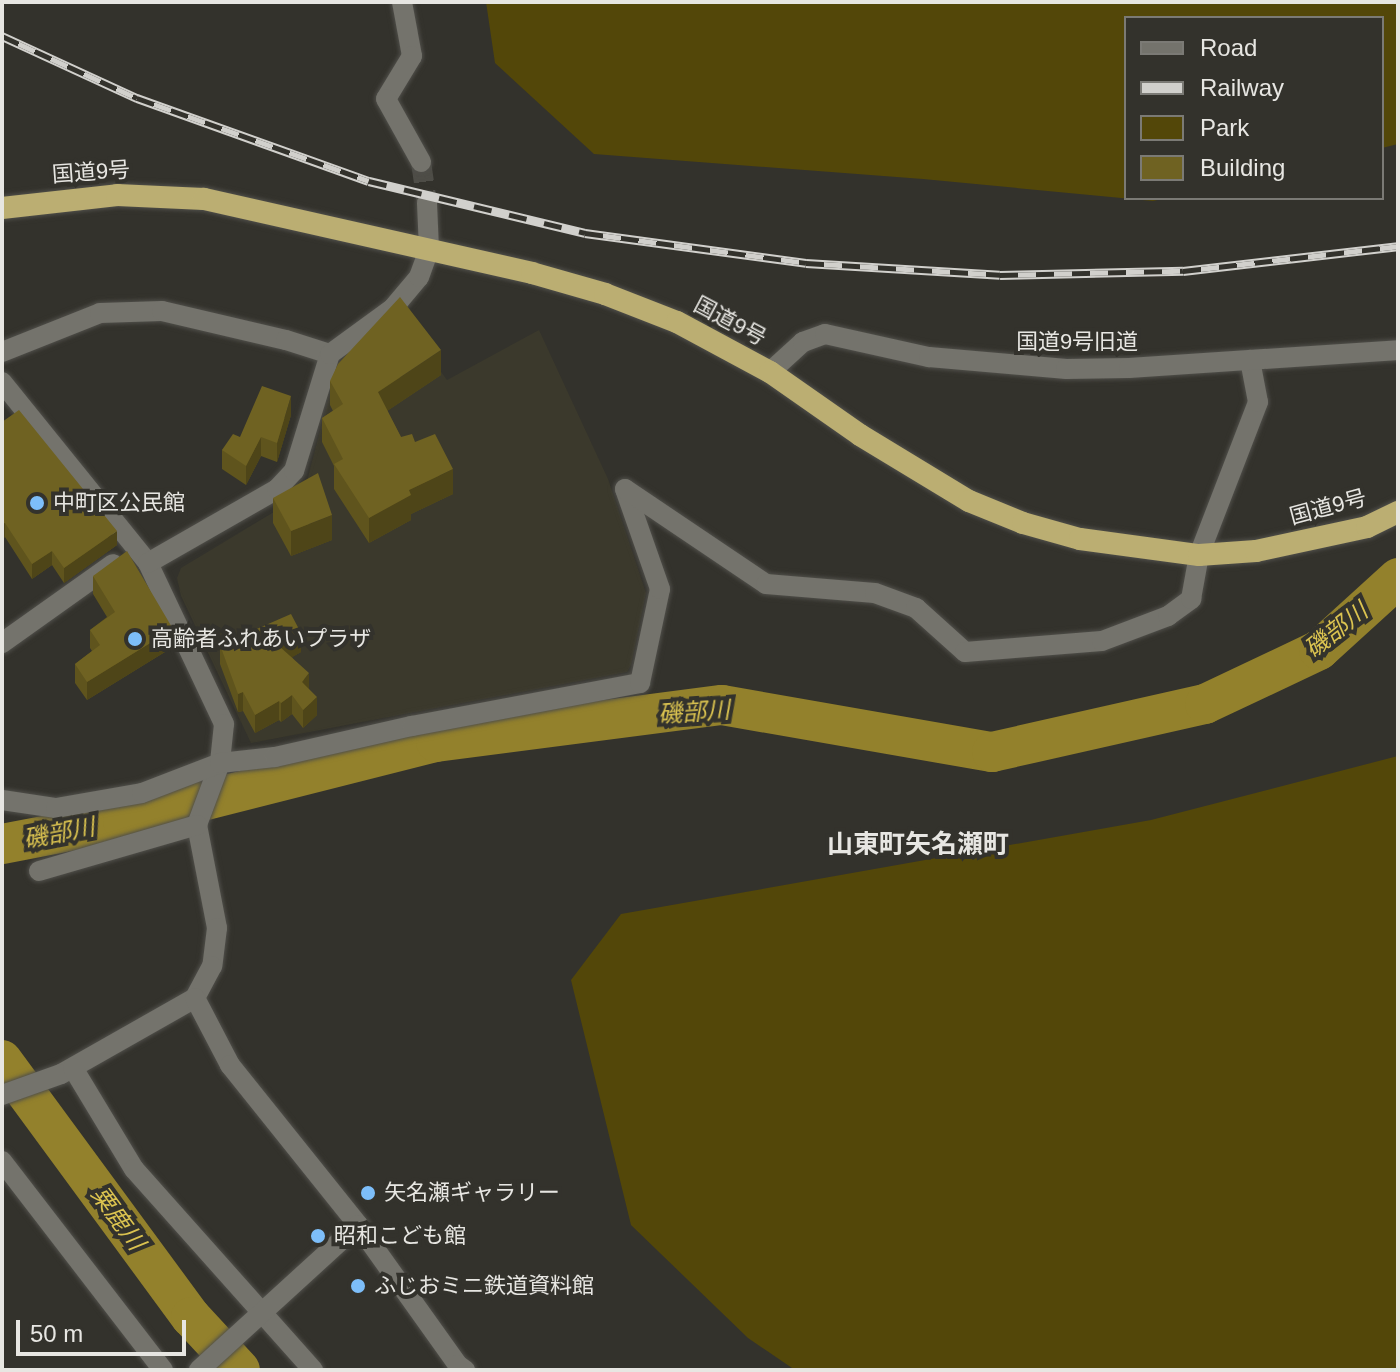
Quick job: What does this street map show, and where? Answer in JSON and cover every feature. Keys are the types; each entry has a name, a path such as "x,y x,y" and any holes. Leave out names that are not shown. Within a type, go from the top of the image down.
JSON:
{"highway":[{"name":"国道9号","path":"2,208 78,197 155,195 204,199 429,249 605,294 677,322 770,372 860,435 969,501 1023,523 1080,539 1199,555 1311,541 1367,527 1398,512"}],"street":[{"path":"402,2 412,56 386,99 421,162"},
{"path":"2,643 142,555 277,489 294,471 330,354 393,308 419,277 429,249 427,203"},
{"path":"2,352 100,313 162,311 286,340 330,354"},
{"name":"国道9号旧道","path":"770,372 803,342 825,334 929,357 995,365 1129,368 1398,350"},
{"path":"2,800 56,808 142,793 220,763 275,757 412,726 640,683 660,589 625,489 766,584 875,593 916,608 965,652 1102,641 1168,616 1191,599 1199,555 1258,402 1250,360"},
{"path":"2,382 142,555 224,724 220,763 197,825 217,928 212,966 195,998 67,1071 2,1095"},
{"path":"39,871 197,825"},
{"path":"195,998 230,1065 358,1225 458,1365 465,1370"},
{"path":"67,1071 134,1169 258,1314 313,1370"},
{"path":"2,1161 163,1370"},
{"path":"199,1370 358,1225"}],"shaded area":[{"path":"401,316 447,380 539,330 608,479 646,593 631,665 627,672 251,743 181,596 177,578 181,568 292,501 305,488 333,382"}],"green space":[{"path":"486,2 1398,2 1398,144 1384,148 1384,16 1124,16 1124,198 923,179 594,154 495,63"},
{"path":"1398,756 1398,1370 795,1370 748,1338 631,1225 571,980 621,914 1151,820"}],"building":[{"path":"400,297 441,350 378,392 401,437 412,434 415,442 435,434 453,469 409,490 411,495 369,518 334,464 343,459 322,418 343,404 330,381 338,364"},
{"path":"262,386 291,396 277,443 261,437 246,466 222,450 233,434 240,437"},
{"path":"19,410 117,531 64,568 52,551 32,564 5,523 2,524 2,422"},
{"path":"318,473 332,515 291,531 273,498"},
{"name":"高齢者ふれあいプラザ","path":"127,551 173,629 87,682 75,664 100,645 90,630 115,612 93,576"},
{"path":"291,614 301,633 279,646 309,673 302,682 317,697 303,710 292,695 255,715 243,692 238,694 220,645"}],"waterway":[{"name":"磯部川","path":"2,844 123,821 436,742 722,705 992,752 1205,704 1319,650 1398,578"},
{"name":"粟鹿川","path":"2,1060 191,1317 240,1370"}],"tunnel":[{"path":"421,162 427,203"}],"railway":[{"path":"2,36 137,98 369,181 585,233 806,263 1000,275 1183,271 1398,246"}],"place":[{"name":"中町区公民館","path":"37,503"},
{"name":"高齢者ふれあいプラザ","path":"135,639"},
{"name":"矢名瀬ギャラリー","path":"368,1193"},
{"name":"昭和こども館","path":"318,1236"},
{"name":"ふじおミニ鉄道資料館","path":"358,1286"}],"district":[{"name":"山東町矢名瀬町","path":"918,845"}]}
